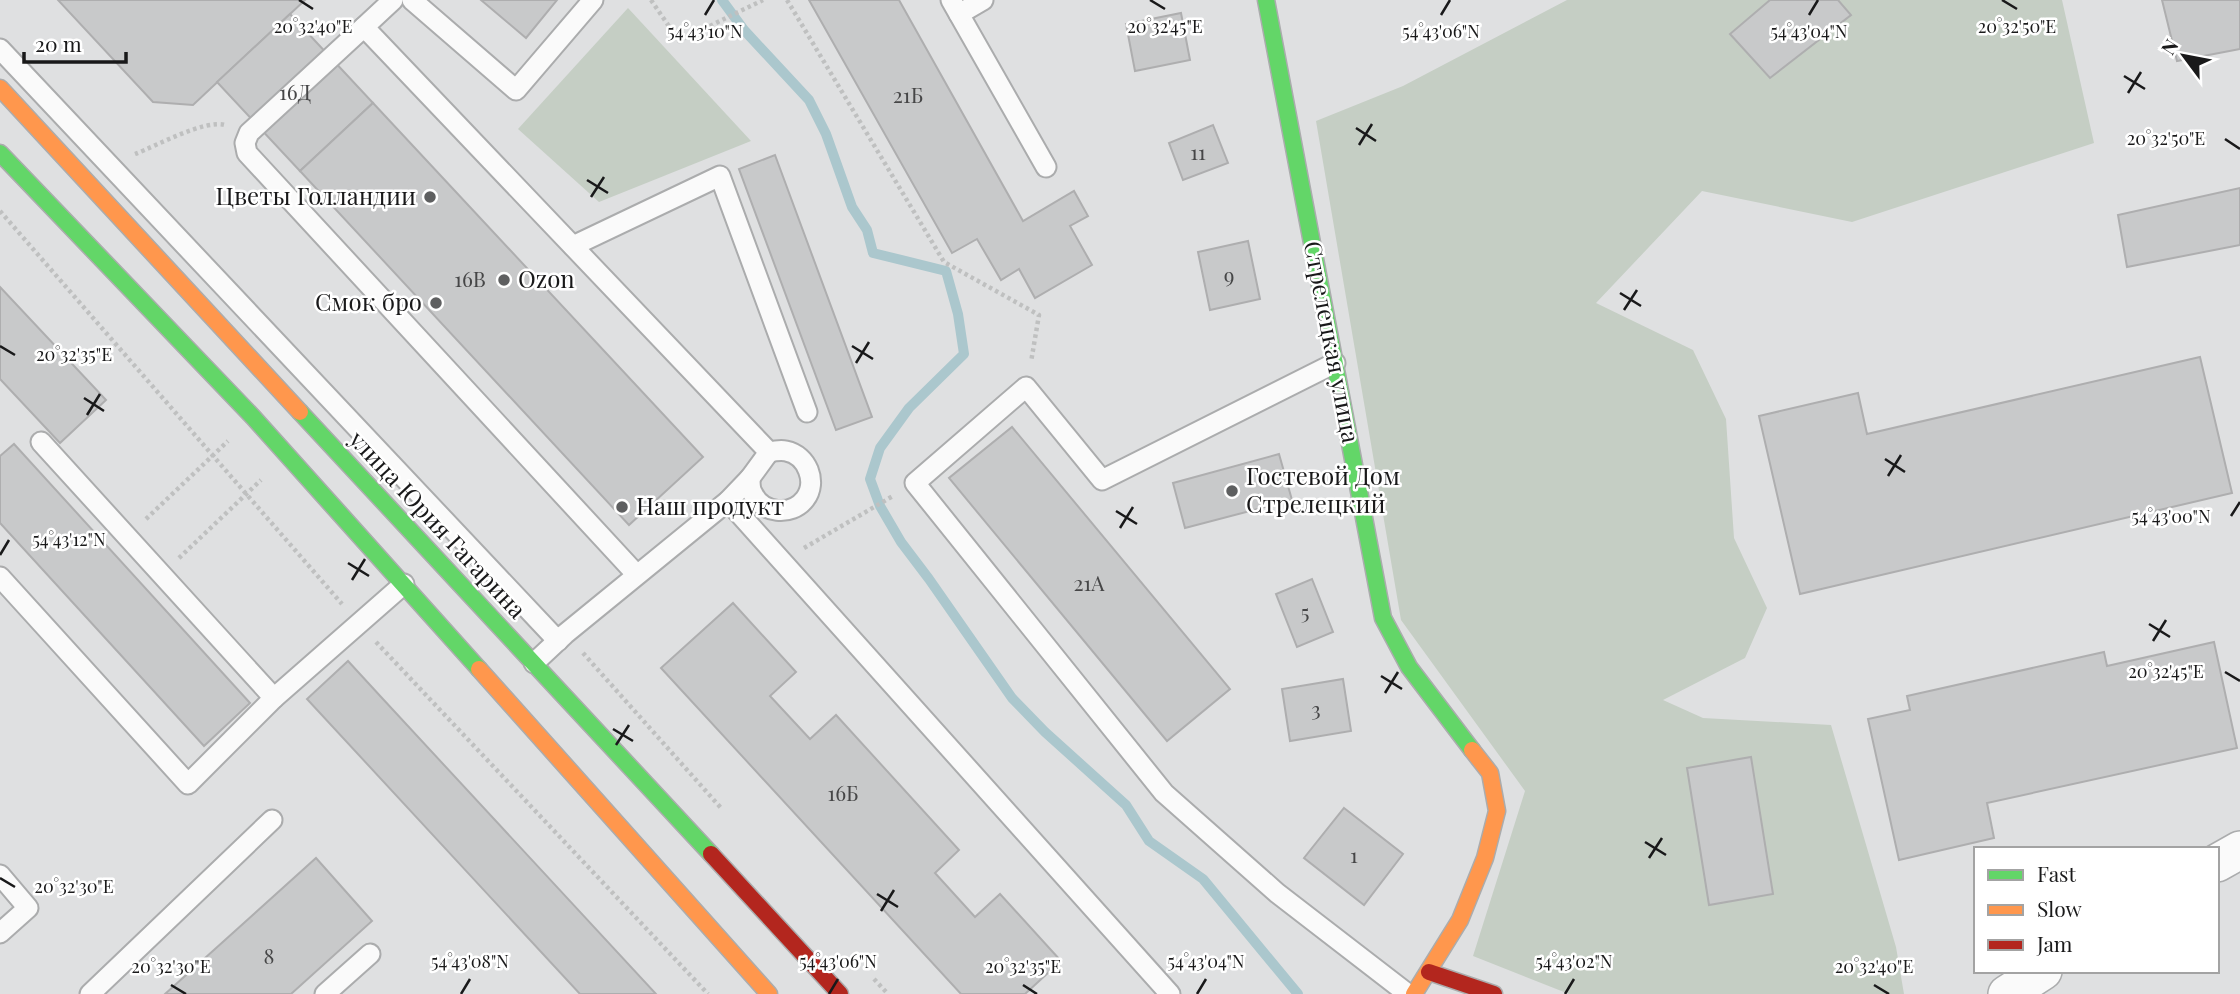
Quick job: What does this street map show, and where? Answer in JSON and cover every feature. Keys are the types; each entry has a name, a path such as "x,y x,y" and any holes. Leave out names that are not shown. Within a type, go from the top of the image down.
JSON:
{"main road":[{"name":"Стрелецкая улица","path":"1266,0 1383,618 1409,667 1490,773 1497,811 1485,858 1460,920 1415,994"},
{"name":"улица Юрия Гагарина","path":"0,88 840,994"},
{"path":"0,153 253,417 769,994"},
{"path":"1429,972 1494,994"}],"street":[{"path":"2219,862 2240,850"},
{"path":"2007,994 2040,973"}],"lane":[{"path":"393,0 249,134 245,143 247,153 637,575"},
{"path":"412,0 516,90 593,0"},
{"path":"983,0 956,7 1046,167"},
{"path":"364,27 769,452"},
{"path":"0,49 558,641"},
{"path":"573,246 720,176 807,411"},
{"path":"1335,363 1102,480 1026,387 915,483 1164,793 1277,892 1408,994"},
{"path":"41,442 274,698"},
{"path":"534,663 728,501 750,478 769,452 785,450 799,457 809,470 810,485 804,499 792,509 777,511 762,505 752,494 750,478"},
{"path":"728,501 1170,994"},
{"path":"0,577 188,784 274,698 404,584"},
{"path":"91,994 272,820"},
{"path":"0,875 29,908 0,933"},
{"path":"325,994 370,954"}],"path":[{"path":"651,0 679,41 763,0"},
{"path":"787,0 944,262 1039,316 1026,387"},
{"path":"126,158 218,123 249,134"},
{"path":"127,536 213,456"},
{"path":"161,574 247,494"},
{"path":"782,561 893,496"}],"shaded area":[{"path":"1567,0 2062,0 2094,143 1852,222 1702,191 1596,303 1693,350 1726,419 1734,538 1767,608 1745,658 1663,700 1703,718 1831,725 1896,947 1904,994 1569,994 1473,956 1525,791 1401,620 1316,121 1403,86"},
{"path":"628,8 751,141 599,202 518,129"}],"building":[{"path":"58,0 305,0 193,105 153,102"},
{"path":"481,0 557,0 526,38"},
{"path":"809,0 899,0 1023,221 1074,191 1088,216 1070,226 1092,265 1035,298 1019,269 1001,280 977,239 952,253"},
{"path":"1770,0 1838,0 1851,15 1770,78 1730,34"},
{"path":"2162,0 2240,0 2240,49 2177,61"},
{"path":"1181,13 1190,60 1135,71 1126,24"},
{"path":"290,14 373,103 300,171 217,82"},
{"path":"373,103 703,457 629,525 300,171"},
{"path":"1213,125 1228,163 1183,180 1169,143"},
{"path":"775,155 872,417 836,430 739,169"},
{"path":"2240,188 2240,245 2127,267 2118,215"},
{"path":"1248,241 1260,299 1210,310 1198,252"},
{"path":"0,287 106,400 60,443 0,379"},
{"path":"2200,357 2232,493 1800,594 1759,416 1858,393 1867,434"},
{"path":"1012,427 1230,689 1167,741 949,478"},
{"path":"14,444 250,703 204,746 0,523 0,456"},
{"name":"Гостевой Дом Стрелецкий","path":"1279,454 1292,500 1185,528 1173,483"},
{"path":"1312,579 1333,632 1297,647 1276,594"},
{"path":"733,603 796,672 770,696 810,739 836,715 959,850 935,873 975,917 1000,894 1061,961 1025,994 961,994 661,668"},
{"path":"2214,642 2237,748 1987,803 1994,838 1899,860 1868,719 1910,710 1907,696 2104,652 2107,666"},
{"path":"348,661 656,994 580,994 307,699"},
{"path":"1343,679 1351,731 1290,741 1282,689"},
{"path":"1751,757 1773,894 1709,905 1687,768"},
{"path":"1344,808 1403,854 1364,905 1304,858"},
{"path":"316,858 372,921 291,994 165,994"}],"waterway":[{"path":"722,0 744,30 809,100 826,134 852,207 867,230 873,253 946,271 958,314 964,354 909,408 880,448 870,479 880,506 901,542 1012,698 1045,732 1126,805 1149,841 1203,879 1298,994"}],"traffic: fast":[{"path":"1266,0 1383,618 1409,667 1472,750"},
{"path":"0,153 253,417 479,669"},
{"path":"300,412 711,854"}],"traffic: slow":[{"path":"0,88 300,412"},
{"path":"479,669 769,994"},
{"path":"1414,994 1460,920 1485,858 1497,811 1490,773 1472,750"}],"traffic: jam":[{"path":"711,854 840,994"},
{"path":"1429,972 1494,994"}],"place":[{"name":"Цветы Голландии","path":"430,197"},
{"name":"Ozon","path":"504,280"},
{"name":"Смок бро","path":"436,303"},
{"name":"Гостевой Дом Стрелецкий","path":"1232,491"},
{"name":"Наш продукт","path":"622,507"}]}
